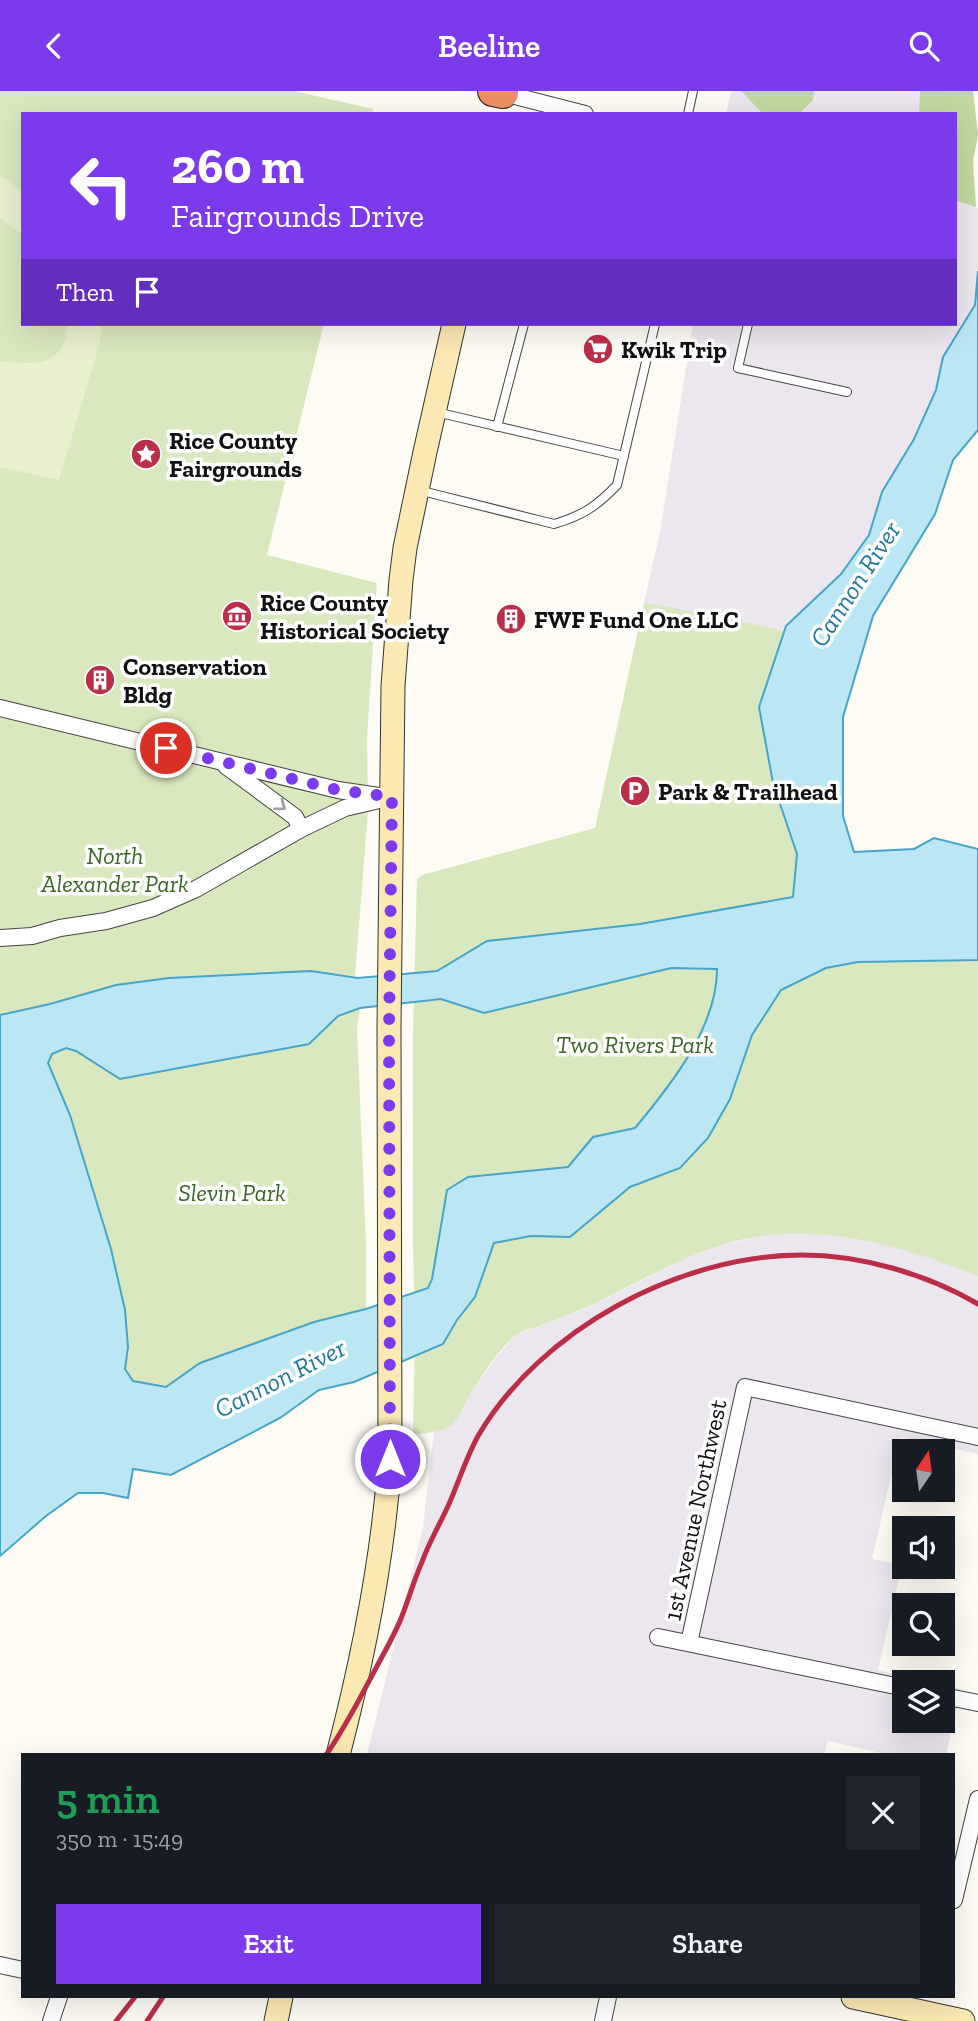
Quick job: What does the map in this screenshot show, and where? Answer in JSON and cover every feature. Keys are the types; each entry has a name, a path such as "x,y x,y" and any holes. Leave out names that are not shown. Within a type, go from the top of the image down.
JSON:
{"street":[{"path":"499,97 575,112"},
{"path":"338,1753 382,1544 390,1459 389,1029 393,698 401,580 416,490 454,326"},
{"path":"0,708 338,790 392,797"},
{"path":"215,759 295,817 301,829"},
{"path":"0,938 32,936 153,908 196,889 301,829 345,808 392,797"},
{"name":"1st Avenue Northwest","path":"689,1643 745,1387 978,1437"},
{"path":"658,1637 892,1685"},
{"path":"955,1698 978,1703"},
{"path":"955,1896 978,1799"},
{"path":"0,1965 21,1970"},
{"path":"51,2021 59,1998"},
{"path":"276,2021 281,1998"},
{"path":"603,2021 608,1998"},
{"path":"859,1998 928,2010 962,2021"}],"lane":[{"path":"688,112 693,91"},
{"path":"497,427 523,326"},
{"path":"416,490 554,524 576,518 603,500 617,485 655,326"},
{"path":"748,326 738,368 847,392"},
{"path":"434,412 624,456"}],"shaded area":[{"path":"731,91 741,91 761,112 726,112"},
{"path":"814,91 920,91 919,112 801,112 813,100"},
{"path":"957,201 978,208 978,313 970,356 817,638 644,603 660,532 693,326 957,326"},
{"path":"765,1235 831,1235 886,1245 939,1260 978,1276 978,1454 956,1449 956,1439 892,1439 892,1472 872,1559 892,1563 892,1579 899,1579 896,1593 892,1593 892,1609 878,1670 892,1673 892,1733 951,1733 946,1753 881,1753 828,1741 825,1753 367,1753 423,1527 434,1432 455,1422 497,1356 516,1335 584,1309 680,1261 722,1245"},
{"path":"955,1688 961,1689 955,1715"}],"green space":[{"name":"Rice County Fairgrounds","path":"0,91 294,91 373,109 372,112 21,112 21,326 324,326 267,555 377,583 367,738 368,811 355,976 311,971 169,978 116,985 0,1015"},
{"path":"741,91 814,91 813,100 801,112 761,112"},
{"path":"920,91 973,91 978,135 973,161 976,207 957,201 957,112 919,112"},
{"path":"0,176 21,190 21,234 0,218"},
{"path":"67,326 101,326 100,341 59,480 0,467 0,361 46,361 61,349"},
{"name":"Two Rivers Park","path":"644,603 817,638 840,896 978,897 978,1276 883,1245 818,1234 752,1238 719,1246 671,1265 594,1304 517,1334 489,1366 454,1423 440,1430 413,1435 413,1035 417,879 422,875 595,828"},
{"name":"Slevin Park","path":"360,1008 357,1029 366,1309 314,1322 200,1363 166,1387 133,1381 125,1369 128,1347 48,1063 52,1054 66,1048 76,1051 120,1079 309,1044 338,1016"}],"water":[{"name":"Cannon River","path":"978,271 978,430 953,460 935,514 873,616 843,717 843,816 854,852 914,849 934,838 978,849 978,960 858,962 826,968 781,990 752,1035 730,1099 708,1138 680,1168 630,1187 570,1237 531,1236 494,1243 475,1297 443,1344 354,1382 319,1390 280,1418 171,1475 133,1469 128,1498 103,1493 78,1493 46,1516 0,1556 0,1015 116,985 169,978 311,971 358,978 437,971 487,941 640,924 793,897 797,854 773,783 759,707 786,626 841,574 869,535 882,492 914,439 936,390 943,357 975,305","holes":["671,968 717,969 715,991 701,1033 677,1074 635,1128 593,1137 568,1167 468,1177 447,1190 432,1279 428,1288 366,1309 314,1322 200,1363 166,1387 133,1381 125,1369 128,1347 125,1310 111,1249 70,1115 48,1063 52,1054 66,1048 76,1051 120,1079 309,1044 338,1016 360,1008 441,999 484,1013"]}],"railway":[{"path":"327,1753 352,1713 396,1629 425,1555 478,1436 505,1398 537,1363 575,1332 617,1306 662,1284 708,1268 755,1258 802,1255 847,1258 915,1275 978,1304"},
{"path":"116,2021 134,1998"},
{"path":"147,2021 162,1998"}],"place":[{"name":"Kwik Trip","path":"598,349"},
{"name":"Rice County Fairgrounds","path":"146,454"},
{"name":"Rice County Historical Society","path":"237,616"},
{"name":"FWF Fund One LLC","path":"511,619"},
{"name":"Conservation Bldg","path":"100,680"},
{"name":"Park & Trailhead","path":"635,791"}],"route":[{"path":"166,748 338,790 392,797 389,1029 390,1459"}],"park label":[{"name":"North Alexander Park","path":"115,869"}]}
